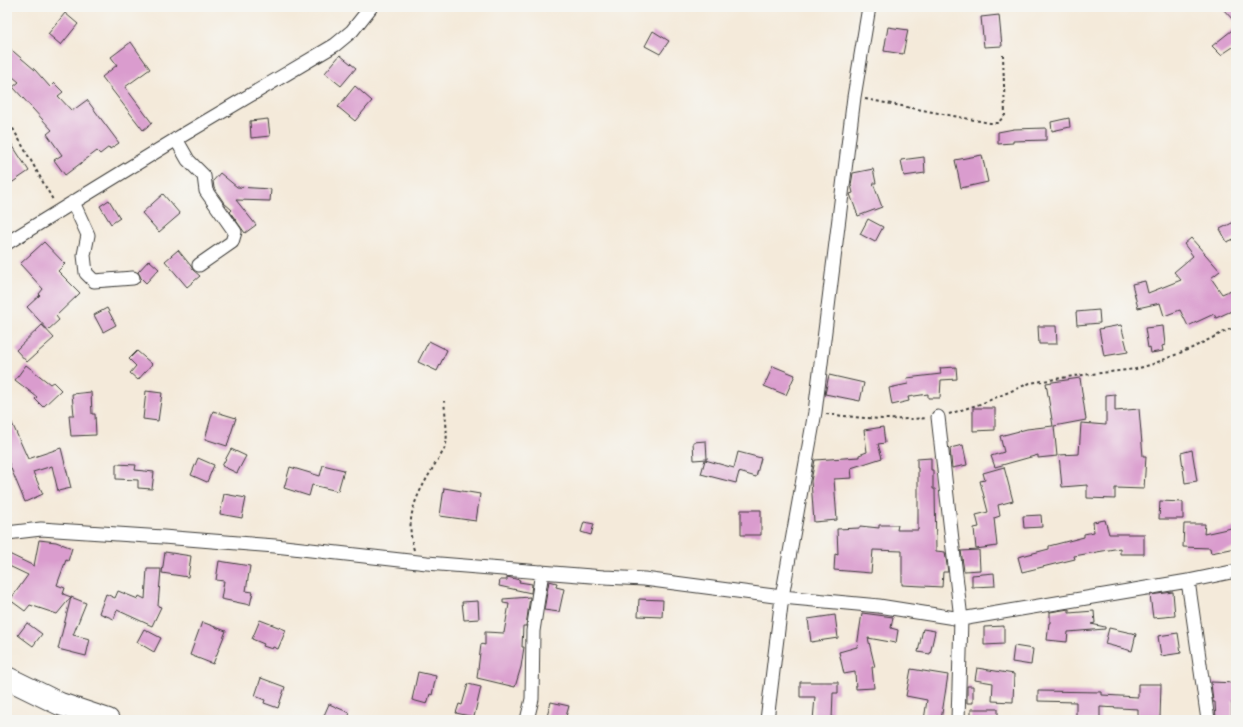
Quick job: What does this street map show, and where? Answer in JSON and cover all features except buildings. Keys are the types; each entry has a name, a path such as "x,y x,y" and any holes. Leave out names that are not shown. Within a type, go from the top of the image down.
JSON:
{"highway":[{"path":"7,678 60,704 108,720"}],"street":[{"path":"7,243 176,139 335,45 352,31 371,7"},
{"path":"767,720 782,597 815,412 854,97 869,7"},
{"path":"176,139 188,160 204,176 206,191 235,232 232,242 199,265"},
{"path":"73,202 88,235 84,255 86,272 94,282 132,278"},
{"path":"938,418 961,619 958,720"},
{"path":"7,533 41,530 163,537 542,572 658,580 782,597 879,606 961,619 1188,581 1236,571"},
{"path":"527,720 532,699 533,631 542,572"},
{"path":"1188,581 1208,720"}],"path":[{"path":"854,97 990,123 998,123 1005,115 1002,56"},
{"path":"7,118 59,211"},
{"path":"815,412 860,418 899,420 938,418 983,403 1030,383 1136,369 1153,364 1198,346 1236,326"},
{"path":"416,560 410,537 410,521 418,494 438,461 446,443 444,400"}]}
